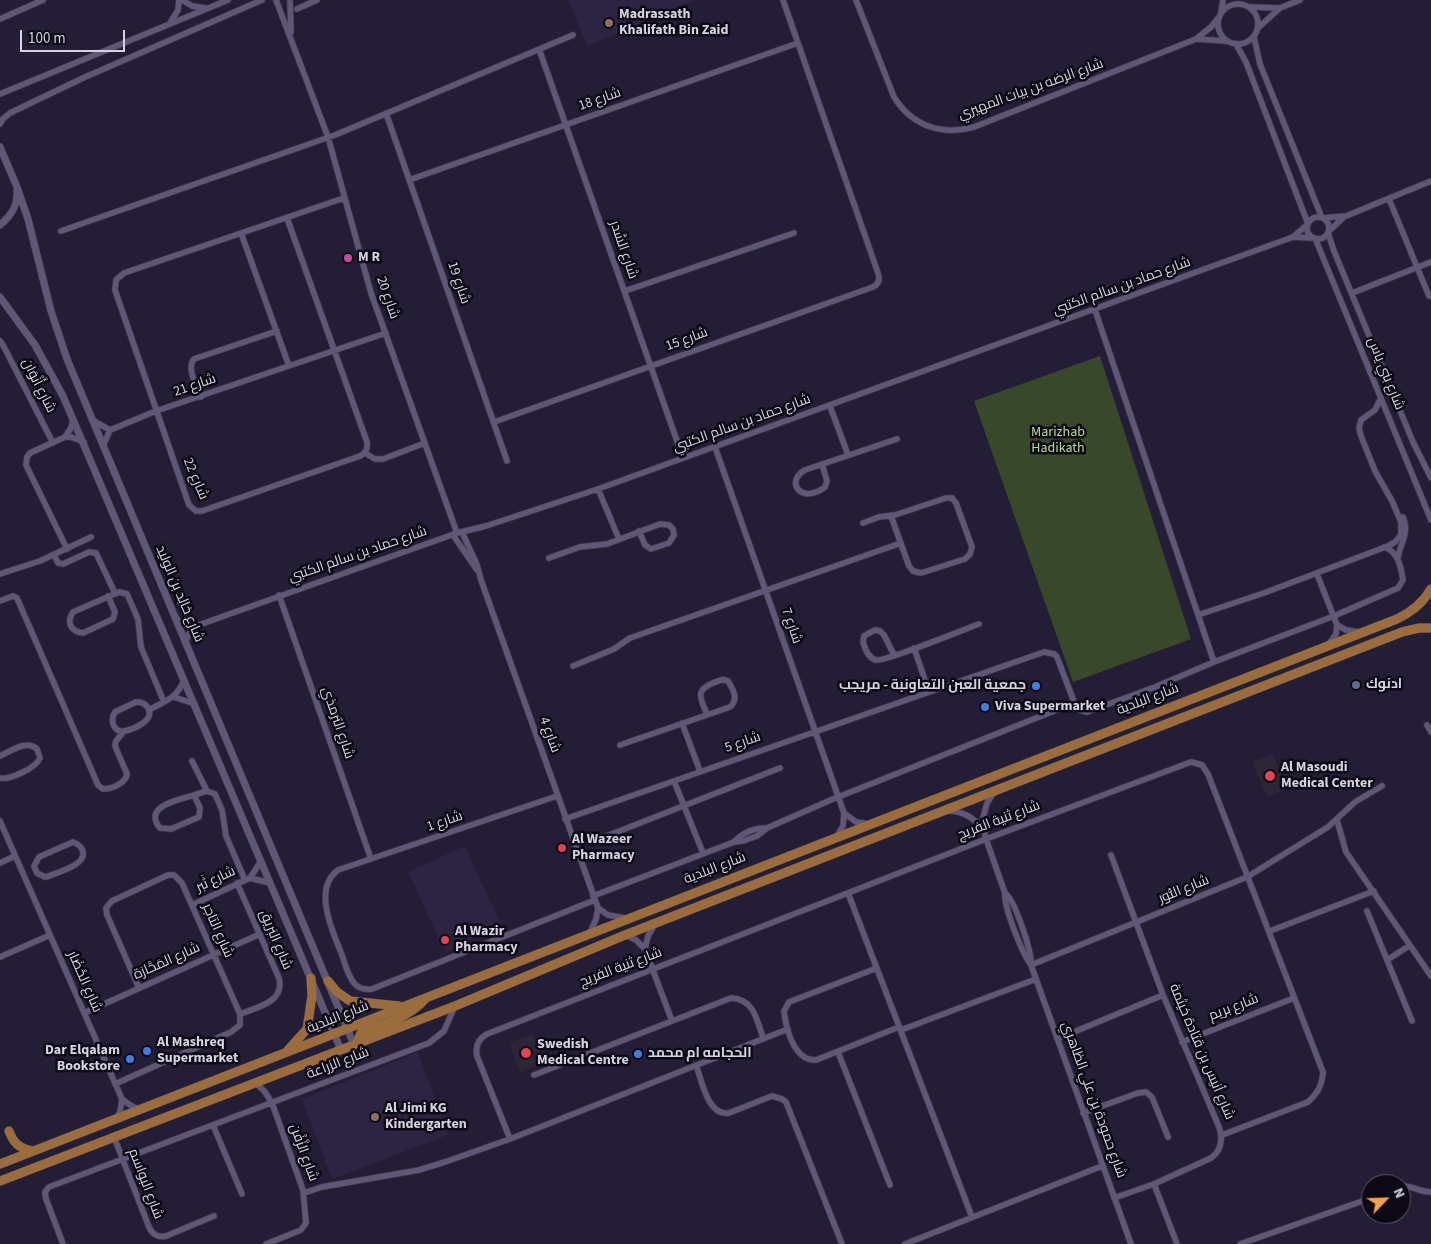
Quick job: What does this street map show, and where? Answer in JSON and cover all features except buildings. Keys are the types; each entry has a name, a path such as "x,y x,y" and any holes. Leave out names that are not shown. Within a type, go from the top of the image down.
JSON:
{"main road":[{"path":"1431,589 1431,604"},
{"name":"شارع البلدية","path":"0,1164 1361,633 1413,610 1427,596 1431,589"},
{"name":"شارع البلدية","path":"0,1181 358,1044 625,935 1402,632 1419,628 1431,628"},
{"path":"286,1053 307,1029 312,996 311,978"},
{"path":"328,980 337,992 350,1001 402,1006"},
{"path":"358,1044 361,1033 405,1015 417,1008 426,997"},
{"path":"9,1131 15,1144 33,1151"}],"street":[{"path":"0,19 44,0"},
{"path":"167,25 176,16 181,0 192,6 210,7"},
{"path":"0,94 228,0"},
{"path":"0,124 10,113 83,78 262,0"},
{"name":"شارع 20","path":"276,0 328,137 371,293 458,533"},
{"name":"شارع 20","path":"290,0 292,39"},
{"path":"297,9 317,0"},
{"path":"783,0 798,43"},
{"name":"شارع الرضه بن بيات المهيري","path":"856,0 898,104 917,121 941,130 958,131 974,127 1196,39 1211,27 1220,14"},
{"path":"1223,0 1218,22 1220,32 1226,41 1236,44 1246,43 1254,37 1258,28 1280,8 1300,0"},
{"path":"1220,14 1229,5 1234,4 1280,8"},
{"path":"1244,4 1258,18 1258,28"},
{"path":"61,231 328,137 573,35"},
{"path":"1254,37 1260,64 1314,200 1328,224 1328,232"},
{"name":"شارع الرضه بن بيات المهيري","path":"1196,39 1226,41"},
{"name":"شارع 18","path":"409,180 798,43"},
{"name":"شارع 15","path":"494,422 873,287 879,281 878,273 798,43"},
{"path":"1236,44 1246,62 1308,224 1308,231 1314,238 1322,238 1346,216"},
{"name":"شارع السَّدر","path":"540,49 683,458"},
{"name":"شارع 19","path":"386,113 507,462"},
{"name":"شارع خالِد بن الوليد","path":"0,146 17,187 33,237 53,320 70,366 347,1029 358,1044"},
{"path":"1308,224 1313,218 1346,216 1431,181"},
{"path":"0,225 7,219 16,204 17,187"},
{"name":"شارع 22","path":"344,198 124,273 116,280 115,290 189,505 196,511 202,511 365,453"},
{"path":"1388,198 1429,296"},
{"path":"287,218 367,442 365,453 375,459 383,459 425,443"},
{"name":"شارع حماد بن سالم الكتبي","path":"196,626 458,533 486,526 598,489 830,406 1292,237 1308,224"},
{"name":"شارع بني ياس","path":"1328,232 1334,251 1413,442 1431,478"},
{"path":"241,233 290,366"},
{"path":"625,291 794,233"},
{"name":"شارع حماد بن سالم الكتبي","path":"1292,237 1314,238"},
{"name":"شارع بني ياس","path":"1314,238 1431,520"},
{"path":"1352,293 1431,262"},
{"name":"شارع خالِد بن الوليد","path":"0,297 45,361 84,442 341,1050"},
{"path":"1095,310 1214,662"},
{"path":"201,397 191,368 194,359 277,331"},
{"name":"شارع 21","path":"110,430 156,411 386,333"},
{"name":"شارع أَنْوَان","path":"0,341 4,345 53,443"},
{"path":"1198,615 1317,574 1384,548 1395,542 1401,535 1401,522 1397,510 1375,471 1361,436 1360,424 1378,406 1381,398"},
{"path":"830,406 848,455"},
{"path":"1372,412 1388,416"},
{"path":"67,549 26,462 30,453 65,437 71,428 73,418"},
{"path":"92,420 110,430 103,446"},
{"path":"65,437 84,442"},
{"path":"822,464 827,478 826,486 822,490 803,494 798,490 796,483 799,474 805,470 822,464 848,455 897,439"},
{"name":"شارع 7","path":"715,447 844,813"},
{"path":"598,489 619,539"},
{"path":"863,523 946,498 952,498 956,503 972,549 970,554 965,558 918,574 910,569 891,516"},
{"path":"1397,510 1403,516 1406,530 1398,560"},
{"path":"549,558 580,547 602,545 663,523 671,527 674,535 669,543 651,549 645,545 639,532"},
{"name":"شارع 4","path":"458,533 477,570 598,908"},
{"name":"شارع 4","path":"458,533 477,565 477,570"},
{"path":"0,574 25,567 92,538"},
{"path":"573,666 614,649 630,638 901,543"},
{"path":"594,898 703,853 757,836 767,828 838,797 1074,703 1079,710 1086,712 1155,687 1334,616 1398,588 1403,580 1398,560 1392,550 1384,548"},
{"path":"54,555 58,563 63,564 89,552 96,553 115,593"},
{"path":"1317,574 1338,625 1346,630 1361,633"},
{"path":"108,596 115,612 113,619 83,633 72,628 69,620 72,612 108,596 115,593 122,591 129,596 138,619 141,647 164,702"},
{"name":"شارع الترمذي","path":"279,595 371,859"},
{"path":"1,599 13,596 17,598 98,785 103,789 108,789 123,782 126,778 115,746 116,741 124,731 145,722 149,718 149,710 144,704 136,702 115,712 112,719 114,726 120,731 124,731"},
{"path":"175,619 185,624 196,626 185,643"},
{"path":"894,655 880,631 875,630 864,636 863,645 871,658 881,660 979,624"},
{"path":"1328,645 1336,634 1338,625"},
{"path":"914,648 930,692"},
{"name":"شارع 5","path":"565,819 1044,652 1054,654 1060,662 1074,703"},
{"path":"149,710 174,697 184,679"},
{"path":"620,745 730,707 734,703 735,697 728,681 722,680 704,687 701,691 700,696 706,715"},
{"path":"174,697 195,704"},
{"path":"682,723 700,771"},
{"path":"1427,725 1431,732"},
{"path":"0,756 25,745 30,745 37,749 40,758 35,766 7,778 0,778"},
{"path":"192,761 207,790 215,794 223,814 226,836 247,879"},
{"name":"شارع ثنية الفريج","path":"510,1138 477,1056 477,1043 482,1037 986,839 1186,764 1196,763 1202,765 1208,774 1321,1063 1323,1080 1320,1089 1308,1102 1222,1135"},
{"path":"594,841 780,768"},
{"path":"674,781 703,853"},
{"name":"شارع النُّور","path":"1031,965 1247,877 1317,835 1337,820 1354,802 1382,786"},
{"path":"194,795 201,812 199,817 166,830 160,828 156,823 156,811 160,808 207,790"},
{"name":"شارع حمودة بن علي الظاهري","path":"996,791 984,810 983,829 1005,893 1012,901 1031,954 1031,965 1130,1244"},
{"name":"شارع 1","path":"557,796 340,869 333,874 328,883 327,918 352,980 360,988 366,990 426,969 594,898"},
{"path":"943,812 956,811 968,815 983,829"},
{"path":"844,813 856,822 870,824"},
{"path":"837,837 843,826 844,813"},
{"path":"1337,820 1346,852 1431,976"},
{"name":"شارع الحْضَار","path":"0,821 122,1099"},
{"path":"68,843 78,844 83,851 84,856 78,864 49,876 40,876 35,870 35,862 39,857 68,843"},
{"name":"شارع أنيس بن قتادة خيثمة","path":"1111,854 1163,995 1222,1135 1220,1148 1216,1154 1154,1184 1114,1198"},
{"path":"0,863 15,856"},
{"name":"شارع ثَبر","path":"192,904 247,879 261,860"},
{"path":"23,874 35,870"},
{"name":"شارع التاجر","path":"139,988 107,915 107,905 171,875 180,880 192,904 240,1014"},
{"name":"شارع ثَبر","path":"247,879 270,883"},
{"name":"شارع البَريق","path":"238,883 279,978 280,988 276,997 272,1000 240,1014"},
{"path":"1270,931 1374,891"},
{"path":"848,893 972,1217"},
{"path":"590,933 598,908 614,917 627,918"},
{"path":"1367,912 1412,1021"},
{"path":"645,949 648,936 656,924"},
{"name":"شارع المَحَّارَة","path":"84,1013 260,934"},
{"path":"0,957 50,935"},
{"path":"625,935 636,940 645,949 672,1021"},
{"path":"1387,960 1409,946"},
{"path":"877,968 789,1002 784,1011 788,1029 796,1049 805,1059 816,1060 1036,979"},
{"path":"1058,1039 1163,995"},
{"path":"534,1075 731,998 746,1001 751,1006 763,1038"},
{"name":"شارع بريم","path":"1182,1042 1294,998"},
{"name":"شارع الزراعة","path":"63,1244 46,1199 47,1189 52,1185 429,1043 444,1031 455,1006"},
{"path":"115,1084 236,1030 240,1026 240,1014"},
{"path":"304,1193 322,1187 419,1170 445,1162 788,1029"},
{"path":"838,1052 890,1185"},
{"path":"696,1064 709,1100 718,1112 729,1112 772,1096 786,1102 842,1244"},
{"name":"شارع الزَّفْن","path":"255,1082 272,1103 304,1193 306,1220 303,1228 266,1244"},
{"path":"1083,1113 1146,1092 1152,1097 1168,1137"},
{"path":"116,1119 120,1112 122,1099 140,1110"},
{"path":"213,1125 242,1194"},
{"name":"شارع البواسم","path":"114,1137 149,1227 156,1235 166,1236 214,1216"},
{"path":"904,1244 1102,1166"},
{"path":"1154,1184 1177,1244"},
{"path":"1411,1188 1431,1192"},
{"path":"1240,1244 1361,1202"}],"shaded area":[{"name":"Madrassath Khalifath Bin Zaid","path":"568,0 696,0 587,46"},
{"name":"Al Masoudi Medical Center","path":"1273,754 1287,789 1267,797 1252,762"},
{"path":"465,846 501,925 445,952 408,872"},
{"name":"Swedish Medical Centre","path":"533,1034 544,1063 520,1073 509,1043"},
{"name":"Al Jimi KG Kindergarten","path":"418,1052 448,1135 332,1179 302,1099"}],"green space":[{"name":"Marizhab Hadikath","path":"1100,356 1191,639 1073,682 974,401"}],"place":[{"name":"Madrassath Khalifath Bin Zaid","path":"609,23"},
{"name":"M R","path":"348,258"},
{"name":"ادنوك","path":"1356,685"},
{"name":"جمعية العبن التعاونبة - مريجب","path":"1036,686"},
{"name":"Viva Supermarket","path":"985,707"},
{"name":"Al Masoudi Medical Center","path":"1270,776"},
{"name":"Al Wazeer Pharmacy","path":"562,848"},
{"name":"Al Wazir Pharmacy","path":"445,940"},
{"name":"Al Mashreq Supermarket","path":"147,1051"},
{"name":"Swedish Medical Centre","path":"526,1053"},
{"name":"الحجامه ام محمد","path":"638,1054"},
{"name":"Dar Elqalam Bookstore","path":"130,1059"},
{"name":"Al Jimi KG Kindergarten","path":"375,1117"}]}
